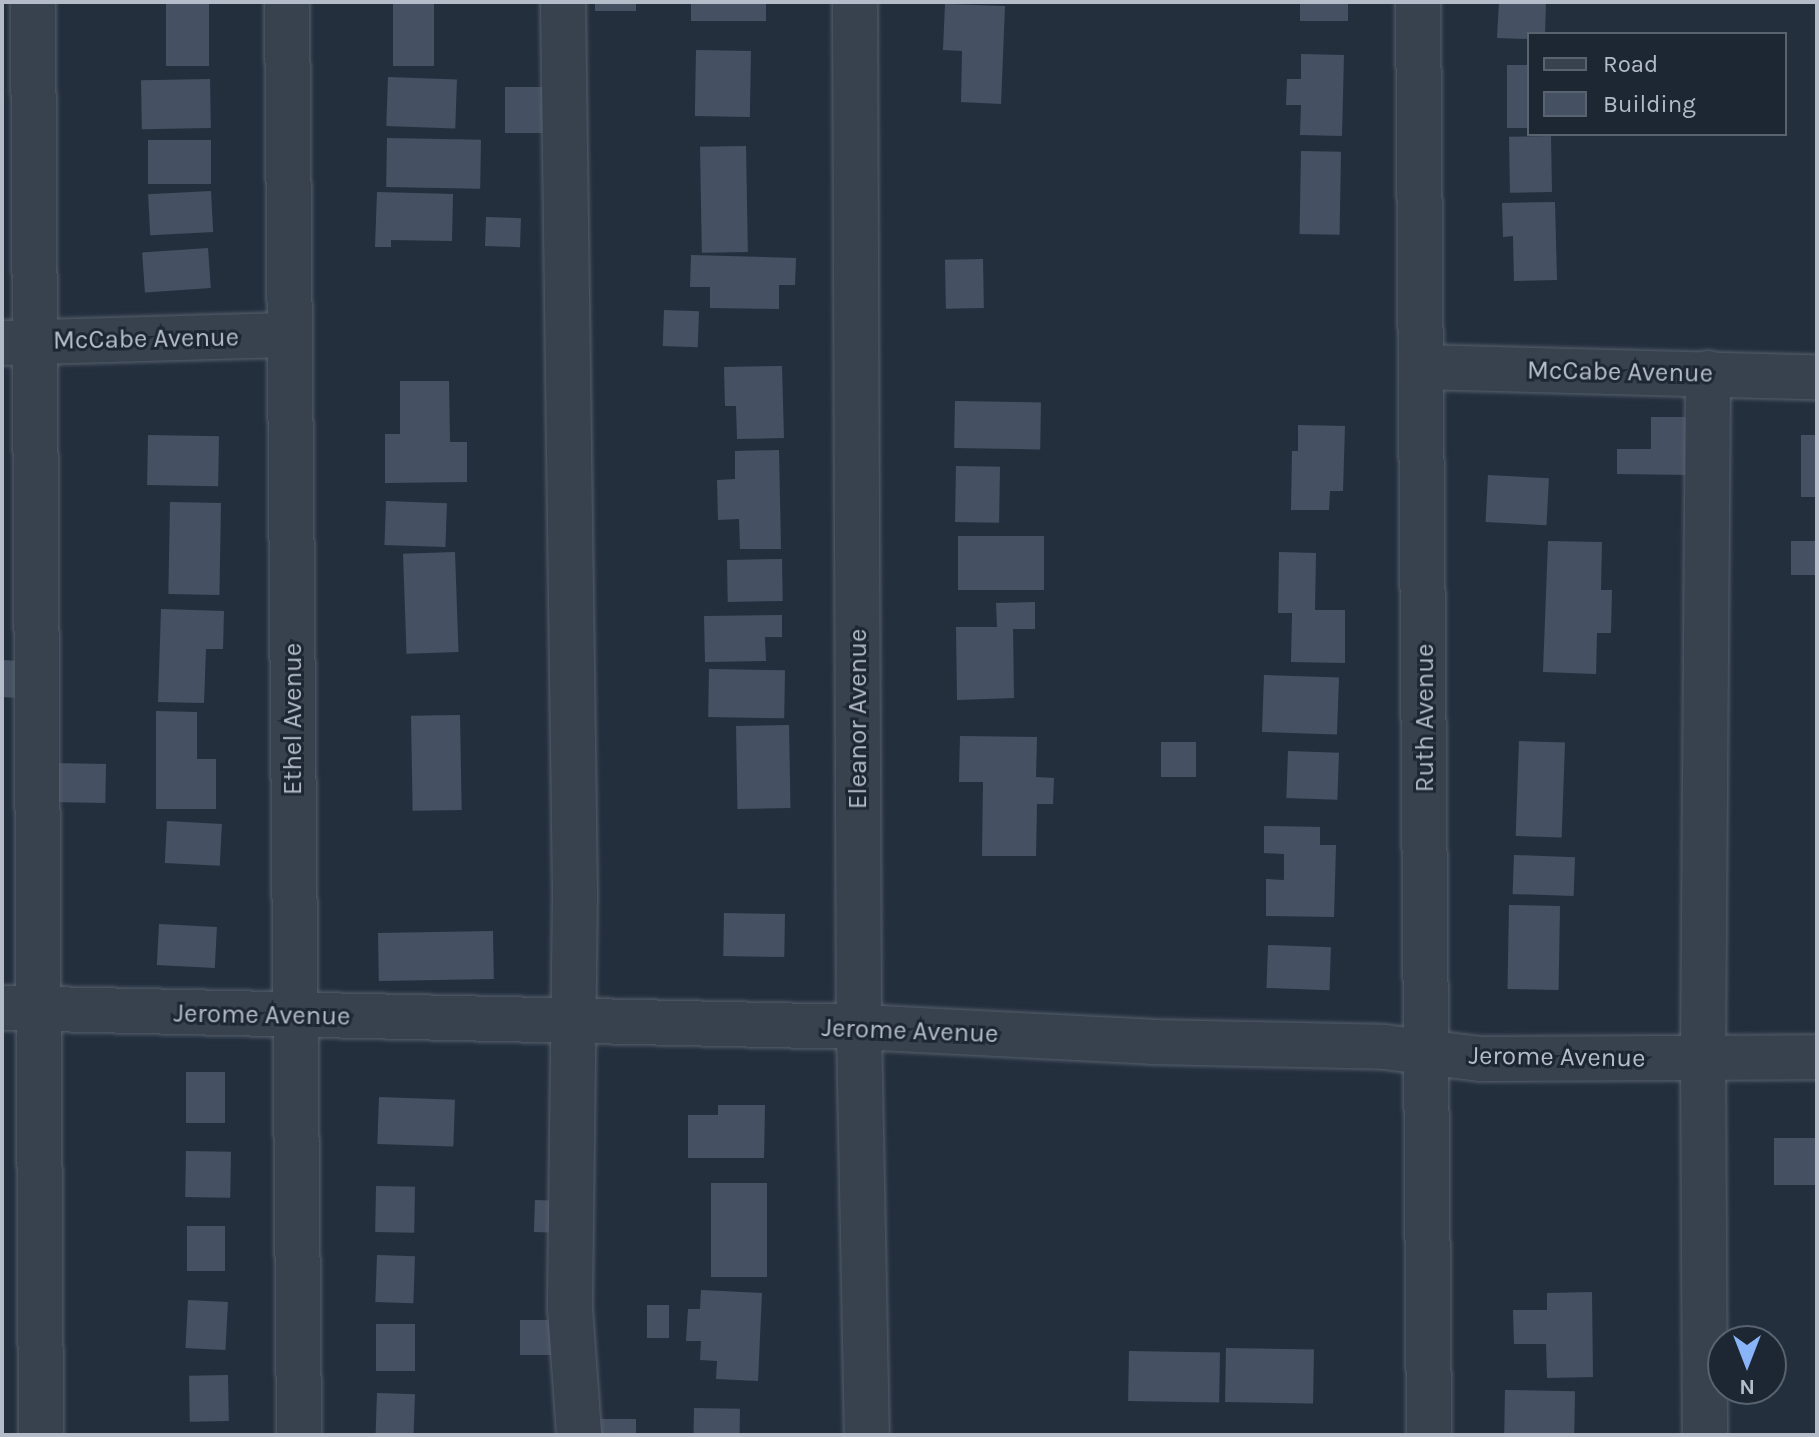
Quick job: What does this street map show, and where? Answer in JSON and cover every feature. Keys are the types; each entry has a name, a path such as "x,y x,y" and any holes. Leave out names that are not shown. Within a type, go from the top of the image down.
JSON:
{"street":[{"path":"33,2 19,342 21,1008 41,1435"},
{"name":"Ethel Avenue","path":"287,2 299,1435"},
{"path":"563,2 575,1021 570,1308 579,1435"},
{"name":"Eleanor Avenue","path":"855,2 859,1027 867,1435"},
{"name":"Ruth Avenue","path":"1418,2 1429,1435"},
{"name":"McCabe Avenue","path":"19,342 290,335"},
{"name":"McCabe Avenue","path":"1423,367 1817,377"},
{"path":"1705,1435 1703,1058 1708,373"},
{"name":"Jerome Avenue","path":"21,1008 859,1027 1152,1042 1384,1047 1480,1059 1817,1057"}],"building":[{"path":"166,2 209,2 209,66 166,66"},
{"path":"393,2 434,2 434,66 393,66"},
{"path":"595,2 636,2 636,11 595,11"},
{"path":"691,2 766,2 766,21 691,21"},
{"path":"1300,2 1348,2 1348,21 1300,21"},
{"path":"1499,2 1546,2 1545,32 1527,32 1527,39 1497,38"},
{"path":"945,4 1005,6 1001,104 961,102 962,51 943,50"},
{"path":"696,50 751,51 750,117 695,116"},
{"path":"1301,54 1344,55 1342,136 1300,135 1301,105 1286,105 1287,79 1301,79"},
{"path":"1507,65 1527,65 1527,128 1507,128"},
{"path":"388,77 457,79 455,128 386,126"},
{"path":"210,79 211,128 142,129 141,80"},
{"path":"505,87 547,87 547,133 505,133"},
{"path":"1551,136 1552,192 1510,193 1509,137"},
{"path":"387,138 481,140 480,189 386,187"},
{"path":"148,140 211,140 211,184 148,184"},
{"path":"746,146 748,252 702,253 700,147"},
{"path":"1301,151 1341,152 1340,235 1300,234"},
{"path":"211,191 213,232 150,235 148,194"},
{"path":"377,192 453,194 452,241 391,240 391,247 375,247"},
{"path":"1555,202 1557,280 1514,281 1513,236 1503,237 1502,203"},
{"path":"486,217 521,218 520,247 485,246"},
{"path":"208,248 211,288 145,293 142,253"},
{"path":"691,255 796,258 795,285 779,285 779,309 710,308 710,287 690,287"},
{"path":"983,259 984,308 946,309 945,260"},
{"path":"664,310 699,311 698,347 663,346"},
{"path":"782,366 784,438 737,439 736,406 725,406 724,367"},
{"path":"400,381 449,381 450,442 467,442 467,482 385,483 385,434 400,434"},
{"path":"955,401 1041,403 1040,449 954,448"},
{"path":"1651,417 1693,417 1692,475 1617,474 1617,449 1651,449"},
{"path":"1298,425 1345,426 1343,491 1330,491 1329,510 1291,510 1292,451 1298,451"},
{"path":"148,435 219,436 218,486 147,485"},
{"path":"1801,435 1817,435 1817,497 1801,497"},
{"path":"779,450 781,549 740,549 739,519 718,520 717,480 735,479 735,451"},
{"path":"956,466 1000,467 999,523 955,522"},
{"path":"1488,475 1549,478 1546,525 1486,522"},
{"path":"386,501 447,503 445,547 384,545"},
{"path":"170,502 221,503 219,595 168,594"},
{"path":"958,536 1044,536 1044,590 958,590"},
{"path":"1548,541 1602,542 1601,590 1612,590 1611,633 1597,633 1596,674 1543,672"},
{"path":"1791,541 1817,541 1817,575 1791,575"},
{"path":"455,552 458,652 407,654 403,554"},
{"path":"1279,552 1316,553 1315,610 1345,610 1345,663 1291,662 1292,613 1278,613"},
{"path":"782,559 783,601 728,602 727,560"},
{"path":"1035,602 1035,629 1013,629 1014,698 957,700 956,627 997,627 996,603"},
{"path":"161,609 224,611 223,649 206,649 204,703 158,702"},
{"path":"782,615 782,637 765,637 766,661 705,662 704,616"},
{"path":"2,660 21,661 19,698 2,697"},
{"path":"709,669 785,670 784,718 708,717"},
{"path":"1264,675 1339,678 1337,735 1262,732"},
{"path":"156,711 197,712 197,759 216,759 216,809 156,809"},
{"path":"460,715 462,810 413,811 411,716"},
{"path":"789,725 790,808 737,809 736,726"},
{"path":"960,736 1037,737 1036,777 1054,778 1053,804 1037,804 1036,856 982,856 983,782 959,782"},
{"path":"1519,741 1565,743 1562,838 1516,836"},
{"path":"1161,742 1196,742 1196,777 1161,777"},
{"path":"1288,751 1339,753 1337,800 1286,798"},
{"path":"52,763 106,764 105,803 51,802"},
{"path":"167,821 222,824 220,866 165,863"},
{"path":"1264,826 1320,827 1320,845 1336,845 1334,917 1266,916 1266,879 1284,880 1284,854 1264,853"},
{"path":"1514,855 1575,857 1574,896 1513,894"},
{"path":"1509,905 1560,906 1559,990 1508,989"},
{"path":"724,913 785,914 784,957 723,956"},
{"path":"159,924 217,927 215,968 157,965"},
{"path":"493,931 494,979 379,981 378,933"},
{"path":"1268,945 1331,947 1329,990 1266,988"},
{"path":"186,1072 225,1072 225,1123 186,1123"},
{"path":"379,1097 455,1100 453,1147 377,1144"},
{"path":"718,1105 765,1105 764,1158 688,1158 688,1115 718,1115"},
{"path":"1774,1138 1817,1138 1817,1185 1774,1185"},
{"path":"186,1151 231,1152 230,1198 185,1197"},
{"path":"711,1183 767,1183 767,1277 711,1277"},
{"path":"376,1186 415,1187 414,1233 375,1232"},
{"path":"535,1200 567,1201 566,1233 534,1232"},
{"path":"187,1226 225,1226 225,1271 187,1271"},
{"path":"377,1255 415,1256 413,1303 375,1302"},
{"path":"701,1290 762,1293 758,1381 716,1379 717,1361 700,1360 701,1341 686,1341 688,1309 700,1309"},
{"path":"1592,1292 1593,1377 1547,1378 1546,1344 1514,1344 1513,1310 1547,1310 1547,1293"},
{"path":"188,1300 228,1302 225,1350 185,1348"},
{"path":"647,1305 669,1305 669,1338 647,1338"},
{"path":"520,1320 559,1320 559,1355 520,1355"},
{"path":"376,1324 415,1324 415,1371 376,1371"},
{"path":"1226,1348 1314,1350 1313,1404 1225,1402"},
{"path":"1129,1351 1220,1353 1219,1403 1128,1401"},
{"path":"228,1375 229,1421 190,1422 189,1376"},
{"path":"1505,1390 1575,1391 1574,1435 1504,1435"},
{"path":"377,1393 415,1394 414,1435 376,1435"},
{"path":"694,1408 740,1409 740,1435 694,1435"},
{"path":"596,1419 636,1419 636,1435 596,1435"}]}
